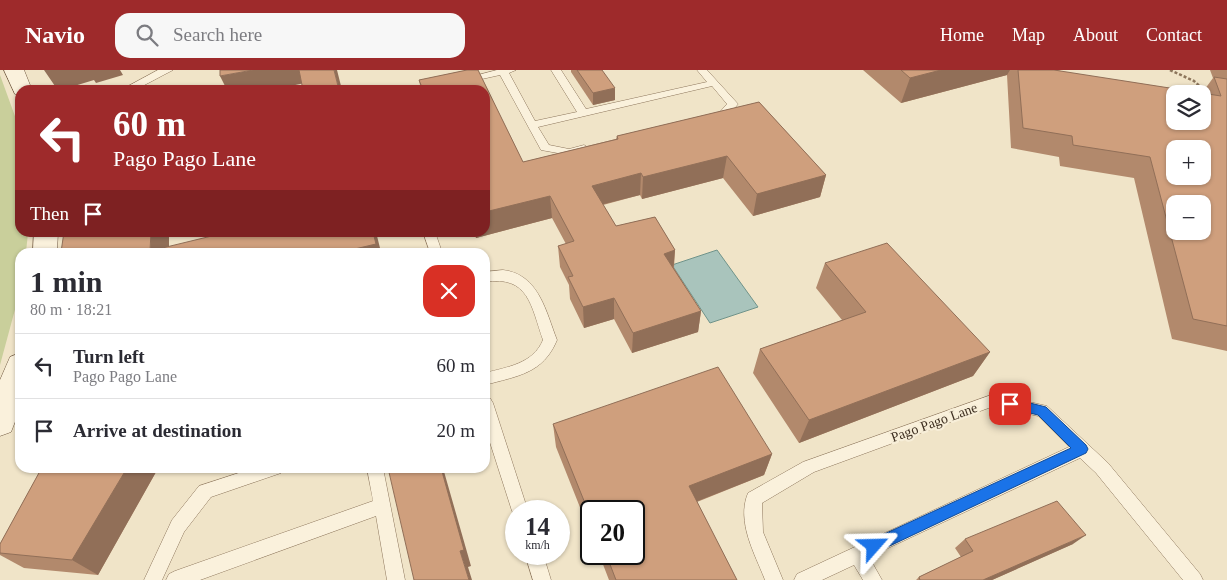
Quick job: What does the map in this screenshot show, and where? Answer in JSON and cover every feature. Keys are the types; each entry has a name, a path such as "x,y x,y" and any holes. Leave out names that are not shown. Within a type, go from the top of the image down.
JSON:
{"street":[{"path":"14,70 20,85"},
{"path":"7,418 15,388"}],"lane":[{"path":"556,70 583,113"},
{"path":"702,70 733,104 723,115 704,120"},
{"path":"139,85 162,71"},
{"path":"439,85 507,71 545,148 569,152 598,145"},
{"path":"532,125 714,83"},
{"path":"490,277 506,275 519,279 530,290 550,340 548,347 537,362 490,377"},
{"name":"Pago Pago Lane","path":"774,580 754,532 754,499 809,468 994,400 1042,410 1102,468 1194,580"},
{"path":"490,418 516,500"},
{"path":"803,580 1082,449"},
{"path":"153,580 178,526 205,491 260,473"},
{"path":"376,473 396,580"},
{"path":"175,580 382,506"},
{"path":"857,554 873,580"},
{"path":"537,565 542,580"}],"path":[{"path":"1170,70 1194,81 1198,85"}],"green space":[{"path":"0,75 15,116 15,237 28,237 26,248 15,248 15,310 0,365"}],"water":[{"path":"717,250 758,307 710,323 672,265"}],"building":[{"path":"220,70 253,70 220,76"},
{"path":"299,70 334,70 338,85 302,85"},
{"path":"467,70 478,70 485,85 421,85 419,80"},
{"path":"577,70 602,70 615,88 593,93"},
{"path":"901,70 941,70 910,78"},
{"path":"1018,70 1054,70 1166,87 1166,130 1211,130 1211,94 1221,96 1214,77 1227,79 1227,326 1193,319 1172,240 1211,240 1211,195 1166,195 1166,217 1150,157 1073,145 1072,136 1023,128"},
{"path":"490,95 523,162 618,139 617,136 759,102 826,175 757,194 727,156 643,177 641,173 592,186 616,226 655,217 675,250 664,254 701,311 633,333 614,298 583,307 568,277 573,276 558,246 574,241 550,196 490,211"},
{"path":"63,237 151,237 150,248 62,248"},
{"path":"207,237 374,237 376,244 359,248 162,248"},
{"path":"887,243 990,352 809,420 760,349 866,312 825,263"},
{"path":"718,367 772,454 689,486 737,580 616,580 610,565 645,565 645,500 584,500 553,424"},
{"path":"39,473 124,473 72,560 0,553 0,544"},
{"path":"389,473 442,473 464,550 460,551 469,580 414,580"},
{"path":"1057,501 1086,535 983,580 920,580 919,577 973,551 965,539"}],"route":[{"path":"874,546 1082,449 1042,410 1010,404"}]}
